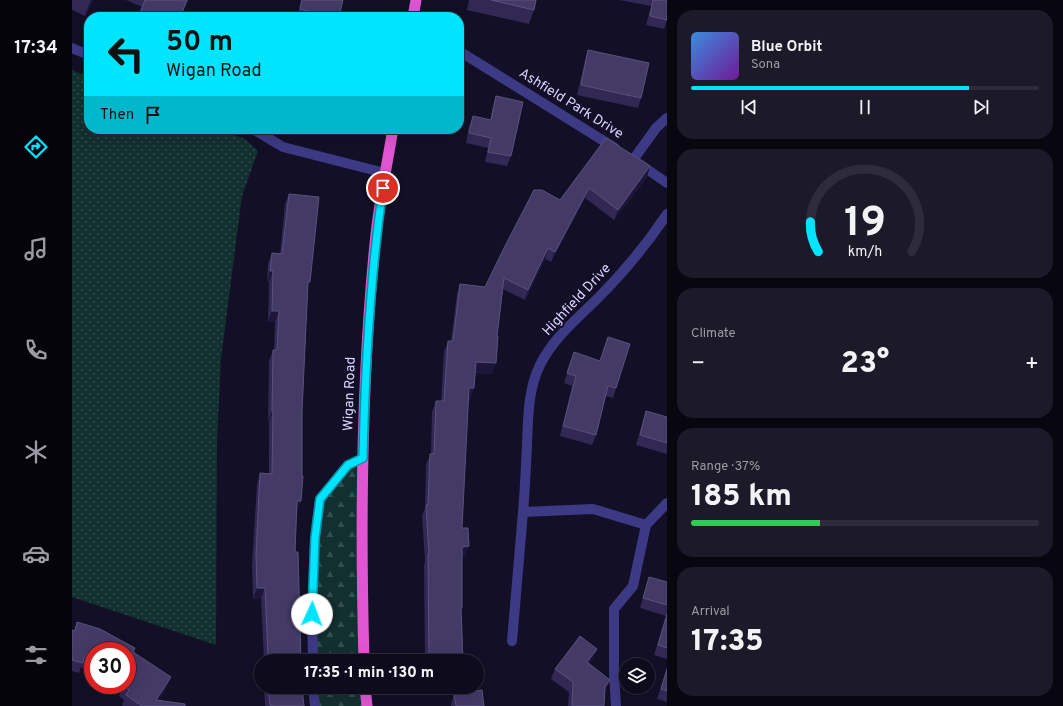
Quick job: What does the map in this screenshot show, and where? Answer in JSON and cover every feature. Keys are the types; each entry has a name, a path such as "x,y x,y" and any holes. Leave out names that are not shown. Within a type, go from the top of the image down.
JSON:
{"highway":[{"path":"414,12 416,0"},
{"name":"Wigan Road","path":"364,654 361,570 365,381 377,232 392,134"},
{"path":"366,694 367,706"}],"street":[{"path":"72,48 84,53"},
{"name":"Ashfield Park Drive","path":"464,54 667,183"},
{"path":"632,160 656,128 667,118"},
{"path":"261,134 283,147 385,173"},
{"name":"Highfield Drive","path":"512,641 531,393 540,365 560,335 629,265 651,238 667,214"},
{"path":"313,654 312,614 315,538 320,499 348,465 363,458"},
{"path":"616,706 614,674 614,609 633,586 646,525 667,503"},
{"path":"523,512 593,509 646,525"},
{"path":"314,694 315,706"}],"green space":[{"path":"72,70 84,75 84,134 232,134 245,139 258,151 242,196 221,359 217,443 216,645 72,597"},
{"path":"363,458 364,654 313,654 320,499 348,465"},
{"path":"314,694 366,694 367,706 315,706"}],"building":[{"path":"145,0 187,0 182,12 140,12"},
{"path":"302,0 343,0 340,12 313,12 300,9"},
{"path":"491,0 536,0 534,10"},
{"path":"653,0 667,0 667,20 650,16"},
{"path":"588,50 649,63 641,98 581,85"},
{"path":"496,96 523,102 511,156 488,152 491,138 469,133 473,116 491,120"},
{"path":"606,138 650,166 618,210 589,188 555,252 548,248 528,290 504,278 497,336 496,363 476,362 474,388 469,388 462,528 468,528 469,546 462,547 461,608 463,654 429,654 429,554 426,505 428,505 430,454 434,454 436,401 444,401 448,341 453,341 460,284 485,287 534,190 542,190 560,200"},
{"path":"289,194 319,197 310,282 308,282 302,412 303,476 301,501 297,501 295,552 298,552 301,654 268,654 265,588 257,588 256,554 260,473 272,474 273,350 277,350 279,311 272,311 273,271 270,271 272,253 282,254"},
{"path":"608,337 630,344 616,388 608,386 596,435 563,426 576,376 567,373 574,352 600,361"},
{"path":"646,411 667,417 667,443 640,435"},
{"path":"649,577 667,582 667,605 643,598"},
{"path":"667,614 667,648 658,645"},
{"path":"77,622 100,629 124,642 84,642 83,663 72,660 72,630 75,631"},
{"path":"580,636 597,649 587,662 610,680 605,687 604,706 572,706 573,682 555,669"},
{"path":"136,654 171,677 156,700 185,704 185,706 142,706 126,695 136,694"},
{"path":"667,669 667,691 661,689"},
{"path":"269,694 303,694 304,706 270,705"},
{"path":"454,694 482,694 484,706 456,706"}],"route":[{"path":"312,614 315,538 320,499 348,465 363,458 365,381 370,306 383,188"}]}
